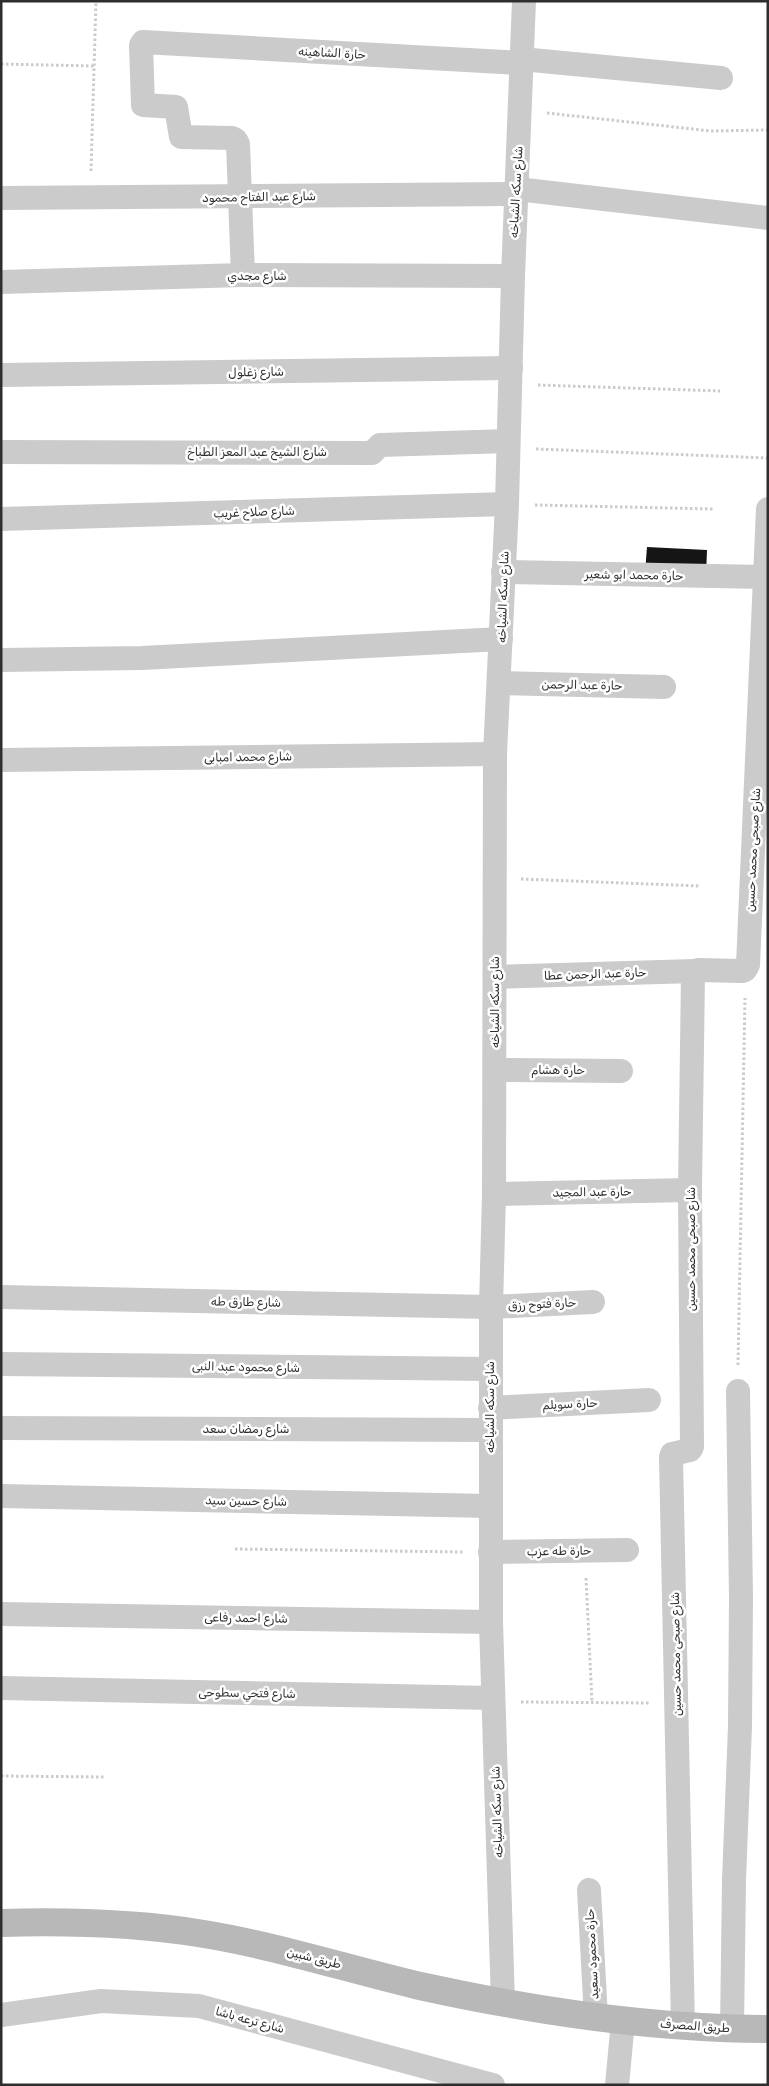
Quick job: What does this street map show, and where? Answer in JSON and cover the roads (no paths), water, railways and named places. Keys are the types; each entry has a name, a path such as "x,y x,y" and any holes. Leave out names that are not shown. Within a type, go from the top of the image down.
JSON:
{"street":[{"name":"شارع سكه الشياخه","path":"503,2003 490,1552 491,1307 496,977 496,754 507,504 513,276 524,1"},
{"name":"حارة الشاهينه","path":"241,198 238,144 236,140 232,138 184,139 179,134 176,107 144,104 141,45 143,42 521,61 721,78"},
{"name":"شارع عبد الفتاح محمود","path":"1,198 241,198 517,191 768,218"},
{"path":"241,198 243,275"},
{"name":"شارع مجدي","path":"1,282 243,275 513,276"},
{"name":"شارع زغلول","path":"1,375 510,376"},
{"name":"شارع الشيخ عبد المعز الطباخ","path":"1,452 372,452 380,445 508,444"},
{"name":"شارع صلاح غريب","path":"1,519 507,504"},
{"name":"شارع صبحى محمد حسين","path":"683,2025 670,1457 672,1454 690,1450 692,1447 690,1190 693,975 695,971 701,970 745,970 748,965 768,509"},
{"name":"حارة محمد ابو شعير","path":"504,572 765,577"},
{"path":"1,660 142,658 501,639"},
{"name":"حارة عبد الرحمن","path":"500,683 664,687"},
{"name":"شارع محمد امبابى","path":"1,760 496,754"},
{"name":"حارة عبد الرحمن عطا","path":"496,977 695,971"},
{"name":"حارة هشام","path":"495,1070 621,1071"},
{"name":"حارة عبد المجيد","path":"494,1194 690,1190"},
{"name":"شارع طارق طه","path":"1,1296 491,1307"},
{"name":"حارة فتوح رزق","path":"491,1307 593,1302"},
{"name":"شارع محمود عبد النبى","path":"1,1364 491,1370"},
{"path":"732,2029 734,1880 740,1716 738,1391"},
{"name":"حارة سويلم","path":"490,1419 649,1400"},
{"name":"شارع رمضان سعد","path":"1,1428 490,1419"},
{"name":"شارع حسين سيد","path":"1,1496 490,1506"},
{"name":"حارة طه عزب","path":"490,1552 627,1550"},
{"name":"شارع احمد رفاعى","path":"1,1614 491,1622"},
{"name":"شارع فتحي سطوحى","path":"1,1688 493,1700"},
{"name":"حارة محمود سعيد","path":"589,1890 596,2018"},
{"name":"طريق شبين","path":"1,1922 70,1922 136,1926 203,1934 269,1947 418,1985 503,2003 623,2022"},
{"name":"شارع ترعه باشا","path":"1,2015 101,2000 199,2006 493,2085"},
{"path":"617,2085 623,2022"},
{"name":"طريق المصرف","path":"623,2022 732,2029 768,2029"}]}
